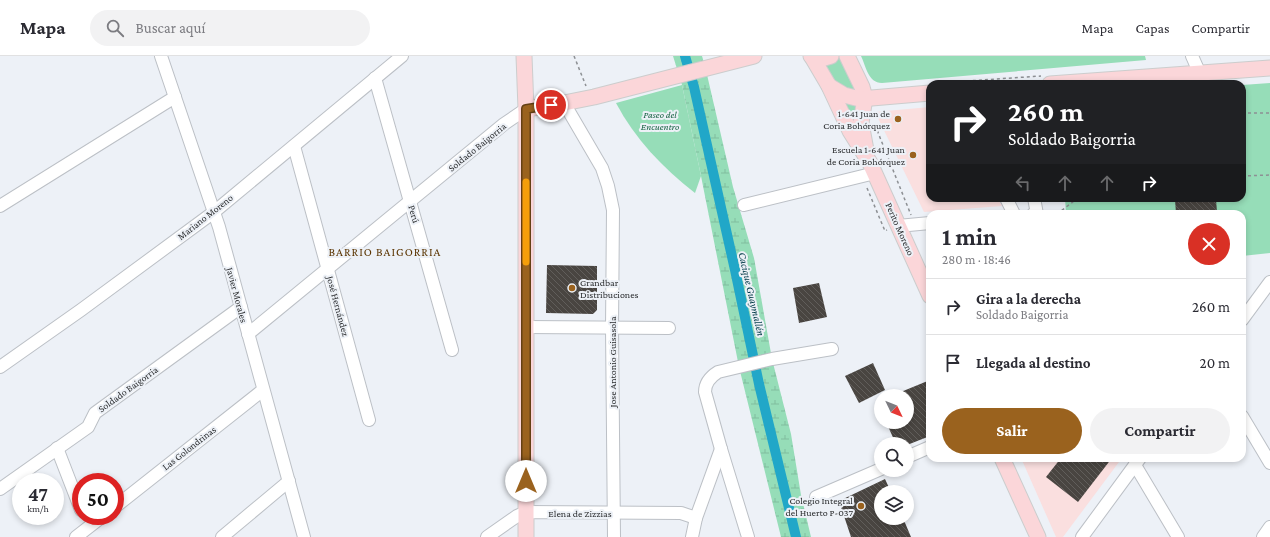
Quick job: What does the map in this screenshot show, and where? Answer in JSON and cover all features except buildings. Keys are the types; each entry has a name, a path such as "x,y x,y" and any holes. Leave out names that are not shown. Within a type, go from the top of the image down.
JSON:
{"main road":[{"path":"524,56 526,109 526,537"},
{"name":"Soldado Baigorria","path":"526,109 564,104 754,56"},
{"path":"811,56 821,59 831,56"},
{"name":"Perito Moreno","path":"811,56 829,86 850,131 872,168 926,287"},
{"path":"847,56 866,98"},
{"path":"1110,80 1270,68"},
{"path":"829,86 844,95 855,98 926,93"},
{"name":"Perito Moreno","path":"866,98 861,124 864,141 872,168"},
{"path":"1004,462 1038,537"}],"street":[{"name":"Javier Morales","path":"161,56 214,212 304,537"},
{"path":"1192,56 1200,74"},
{"name":"Mariano Moreno","path":"0,367 81,310 214,212 375,78 398,57"},
{"name":"Perú","path":"375,78 452,350"},
{"path":"0,206 175,97"},
{"name":"Jose Antonio Guisasola","path":"564,104 599,161 611,197 613,210 612,328 614,537"},
{"name":"Soldado Baigorria","path":"248,334 504,124 526,109"},
{"name":"José Hernández","path":"294,146 368,420"},
{"path":"744,204 872,168"},
{"path":"898,226 926,223"},
{"path":"1246,315 1270,282"},
{"name":"Soldado Baigorria","path":"0,489 88,427 96,413 241,307"},
{"path":"526,326 669,328"},
{"path":"748,537 720,449 705,392 708,380 718,372 772,358 832,349"},
{"name":"Las Golondrinas","path":"124,500 263,390"},
{"path":"1246,423 1270,464"},
{"path":"57,448 72,487"},
{"path":"692,537 696,518 720,449"},
{"path":"914,454 926,449"},
{"path":"1082,537 1136,462"},
{"path":"1138,462 1178,537"},
{"path":"816,497 874,472"},
{"path":"222,537 289,481"},
{"path":"487,537 517,516 526,512"},
{"name":"Elena de Zizzias","path":"526,512 681,514 696,518"},
{"path":"1263,537 1270,527"},
{"path":"76,537 89,532"}],"path":[{"path":"574,56 586,88"},
{"path":"1246,112 1270,113"},
{"path":"873,121 914,224"},
{"path":"1246,176 1270,175"},
{"path":"1063,210 1073,202"}],"shaded area":[{"name":"Escuela 1-641 Juan de Coria Bohórquez","path":"926,107 926,202 1000,202 1002,206 950,210 926,210 926,212 924,212 875,112"},
{"path":"1023,462 1119,462 1063,537 1056,537"}],"green space":[{"path":"673,56 702,56 705,66 733,187 754,258 772,359 791,434 801,495 811,537 781,537 739,367 682,85"},
{"path":"839,56 842,56 857,95 844,89 820,65 835,60"},
{"path":"861,56 1145,56 1146,60 882,83 877,82 871,77"},
{"path":"1270,83 1270,253 1246,256 1246,210 1066,210 1065,202 1246,202 1246,85"},
{"name":"Paseo del Encuentro","path":"682,85 701,176 695,193 661,163 641,141 616,103"},
{"path":"843,102 858,107 856,129"}],"waterway":[{"name":"Cacique Guaymallén","path":"685,56 694,87 759,384 796,537"}],"slow traffic":[{"path":"526,182 526,262"}],"place":[{"name":"1-641 Juan de Coria Bohórquez","path":"898,119"},
{"name":"Escuela 1-641 Juan de Coria Bohórquez","path":"913,155"},
{"name":"Grandbar Distribuciones","path":"572,288"},
{"name":"Colegio Integral del Huerto P-037","path":"861,506"}],"district":[{"name":"BARRIO BAIGORRIA","path":"385,252"}],"route":[{"path":"526,481 526,109 551,105"}]}
